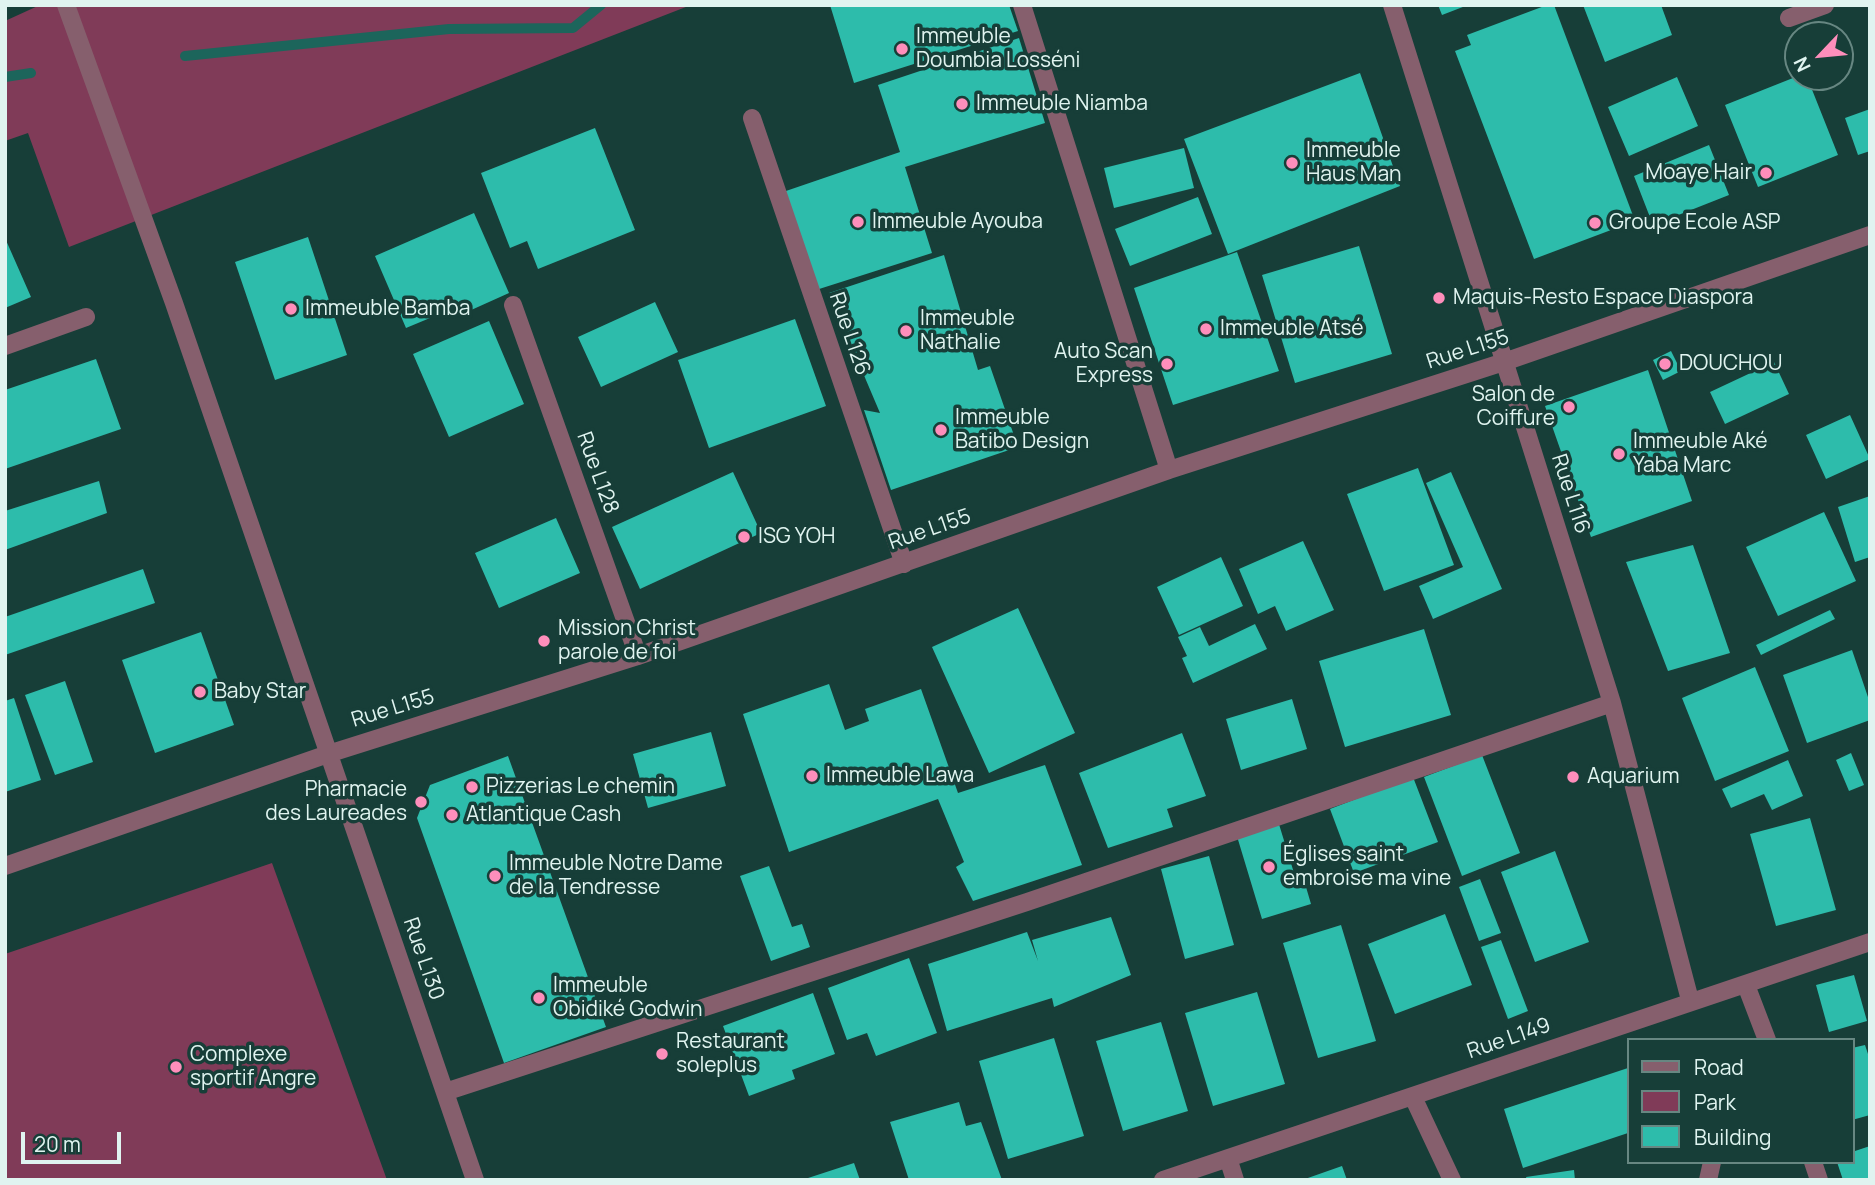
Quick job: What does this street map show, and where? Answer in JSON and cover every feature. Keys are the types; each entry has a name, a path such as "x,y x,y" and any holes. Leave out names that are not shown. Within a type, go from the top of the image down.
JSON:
{"street":[{"name":"Rue L130","path":"66,5 174,303 475,1180"},
{"path":"1021,5 1169,470"},
{"name":"Rue L116","path":"1392,5 1612,703 1690,1000"},
{"path":"1789,18 1825,5"},
{"name":"Rue L126","path":"752,118 904,564"},
{"name":"Rue L155","path":"5,866 328,754 638,656 1169,470 1504,362 1870,235"},
{"name":"Rue L128","path":"513,305 638,656"},
{"path":"5,346 86,317"},
{"path":"445,1092 1027,902 1612,703"},
{"name":"Rue L149","path":"1163,1180 1413,1097 1690,1000 1746,985 1870,942"},
{"path":"1746,985 1765,1038"},
{"path":"1413,1097 1452,1180"},
{"path":"1228,1158 1235,1180"}],"green space":[{"path":"40,5 691,5 69,247 28,133 5,141 5,21"},
{"name":"Complexe sportif Angre","path":"272,863 387,1180 5,1180 5,954"}],"building":[{"name":"Immeuble Doumbia Losséni","path":"830,5 1009,5 1018,31 854,83"},
{"path":"1438,5 1468,5 1442,15"},
{"path":"1547,5 1554,5 1635,221 1534,259 1455,51 1471,45 1467,35"},
{"path":"1583,5 1661,5 1672,35 1605,62"},
{"path":"1019,38 1045,123 905,167 932,253 816,290 783,192 900,152 878,85"},
{"name":"Immeuble Haus Man","path":"1360,73 1400,186 1228,254 1184,139"},
{"path":"1677,77 1698,126 1629,156 1608,107"},
{"path":"1784,82 1784,91 1813,91 1838,155 1758,187 1725,105"},
{"path":"1870,109 1870,151 1858,155 1845,118"},
{"path":"595,128 635,230 538,269 527,241 510,248 481,173"},
{"path":"1709,145 1729,195 1653,225 1634,176"},
{"path":"1184,148 1194,188 1114,208 1104,168"},
{"path":"1198,197 1212,234 1130,266 1115,229"},
{"path":"474,213 509,293 469,311 466,303 406,328 375,256"},
{"name":"Immeuble Bamba","path":"308,237 347,355 275,380 235,262"},
{"path":"5,238 31,297 5,308"},
{"path":"1359,246 1392,354 1295,383 1262,275"},
{"name":"Immeuble Atsé","path":"1237,252 1279,371 1173,405 1134,288"},
{"path":"944,255 978,370 990,366 1018,447 891,490 864,410 880,413 829,293"},
{"path":"655,302 678,352 601,387 578,337"},
{"path":"795,319 826,406 709,448 678,360"},
{"path":"489,321 524,404 449,437 413,354"},
{"path":"1671,351 1681,371 1663,380 1653,360"},
{"path":"96,359 121,429 5,469 5,390"},
{"path":"1774,362 1789,394 1725,424 1710,392"},
{"name":"Immeuble Aké Yaba Marc","path":"1648,370 1692,501 1591,537 1545,406"},
{"path":"1850,415 1870,459 1826,479 1806,435"},
{"path":"1418,468 1454,565 1384,591 1347,494"},
{"path":"733,472 761,533 640,589 612,527"},
{"path":"1451,472 1502,589 1433,619 1419,586 1463,567 1426,483"},
{"path":"99,481 107,513 5,550 5,511"},
{"path":"1870,496 1870,557 1855,562 1838,507"},
{"path":"1824,512 1856,581 1778,616 1746,547"},
{"path":"556,518 580,573 499,608 475,553"},
{"path":"1303,541 1334,610 1286,631 1275,606 1258,614 1239,569"},
{"path":"1693,545 1730,653 1668,671 1626,562"},
{"path":"1221,557 1243,606 1179,635 1157,587"},
{"path":"143,569 155,603 5,655 5,617"},
{"path":"1018,608 1075,733 989,773 932,647"},
{"path":"1830,610 1835,619 1761,655 1756,645"},
{"path":"1255,624 1267,649 1193,683 1182,658 1187,656 1178,637 1200,627 1209,646"},
{"path":"1424,629 1451,715 1345,747 1319,661"},
{"path":"201,632 234,725 155,753 122,660"},
{"path":"1852,650 1870,703 1870,720 1807,743 1783,675"},
{"path":"1755,667 1789,751 1715,781 1682,698"},
{"path":"65,681 93,762 55,775 25,695"},
{"path":"829,684 845,730 869,721 865,709 921,689 958,793 1045,765 1082,865 973,901 956,867 964,862 938,799 789,852 743,714"},
{"path":"14,698 41,780 5,792 5,701"},
{"path":"1292,699 1307,749 1241,770 1226,719"},
{"path":"711,732 726,786 648,808 633,754"},
{"path":"1182,733 1206,796 1167,809 1173,827 1108,848 1079,773"},
{"path":"1851,753 1864,785 1849,791 1836,760"},
{"path":"1482,755 1520,853 1462,876 1424,777"},
{"name":"Immeuble Notre Dame de la Tendresse","path":"508,756 606,1027 504,1063 417,818 430,785"},
{"path":"1788,760 1803,796 1772,810 1764,794 1731,808 1722,789"},
{"path":"1413,777 1438,842 1354,873 1330,809"},
{"path":"1810,818 1836,910 1776,926 1750,834"},
{"path":"1278,821 1294,873 1301,870 1311,904 1262,919 1236,833"},
{"path":"1555,851 1589,942 1535,962 1501,872"},
{"path":"1209,856 1234,945 1185,959 1161,869"},
{"path":"769,866 792,927 802,924 810,947 771,961 740,876"},
{"path":"1480,879 1501,933 1479,941 1459,887"},
{"path":"1445,914 1472,985 1395,1014 1368,944"},
{"path":"1111,917 1131,975 1054,1007 1052,998 947,1031 928,964 1027,932 1038,961 1032,940"},
{"path":"1341,925 1376,1041 1318,1058 1283,943"},
{"path":"1501,940 1528,1011 1508,1019 1481,947"},
{"path":"909,958 937,1033 876,1056 867,1033 847,1040 828,988"},
{"path":"1854,975 1867,1021 1829,1032 1816,985"},
{"path":"1257,992 1285,1084 1213,1106 1185,1013"},
{"path":"813,993 835,1054 792,1070 795,1079 749,1096 723,1026"},
{"path":"1161,1022 1188,1111 1123,1131 1096,1041"},
{"path":"1054,1038 1084,1136 1008,1159 979,1061"},
{"path":"1865,1045 1870,1060 1870,1115 1854,1119 1854,1048"},
{"path":"1626,1069 1626,1134 1523,1168 1504,1109"},
{"path":"959,1102 966,1126 981,1122 1002,1180 909,1180 890,1122"},
{"path":"1870,1146 1870,1180 1843,1180 1838,1164 1854,1164 1854,1151"},
{"path":"854,1163 860,1180 805,1180 805,1179"},
{"path":"1342,1166 1347,1180 1305,1180 1305,1179"},
{"path":"1574,1170 1575,1180 1527,1180 1526,1177"}],"waterway":[{"path":"185,56 449,29 573,28 601,5"},
{"path":"5,77 31,73"}],"place":[{"name":"Immeuble Doumbia Losséni","path":"902,49"},
{"name":"Immeuble Niamba","path":"962,104"},
{"name":"Immeuble Haus Man","path":"1292,163"},
{"name":"Moaye Hair","path":"1766,173"},
{"name":"Immeuble Ayouba","path":"858,222"},
{"name":"Groupe Ecole ASP","path":"1595,223"},
{"name":"Maquis-Resto Espace Diaspora","path":"1439,298"},
{"name":"Immeuble Bamba","path":"291,309"},
{"name":"Immeuble Atsé","path":"1206,329"},
{"name":"Immeuble Nathalie","path":"906,331"},
{"name":"Auto Scan Express","path":"1167,364"},
{"name":"DOUCHOU","path":"1665,364"},
{"name":"Salon de Coiffure","path":"1569,407"},
{"name":"Immeuble Batibo Design","path":"941,430"},
{"name":"Immeuble Aké Yaba Marc","path":"1619,454"},
{"name":"ISG YOH","path":"744,537"},
{"name":"Mission Christ parole de foi","path":"544,641"},
{"name":"Baby Star","path":"200,692"},
{"name":"Immeuble Lawa","path":"812,776"},
{"name":"Aquarium","path":"1573,777"},
{"name":"Pizzerias Le chemin","path":"472,787"},
{"name":"Pharmacie des Laureades","path":"421,802"},
{"name":"Atlantique Cash","path":"452,815"},
{"name":"Églises saint embroise ma vine","path":"1269,867"},
{"name":"Immeuble Notre Dame de la Tendresse","path":"495,876"},
{"name":"Immeuble Obidiké Godwin","path":"539,998"},
{"name":"Restaurant soleplus","path":"662,1054"},
{"name":"Complexe sportif Angre","path":"176,1067"}]}
